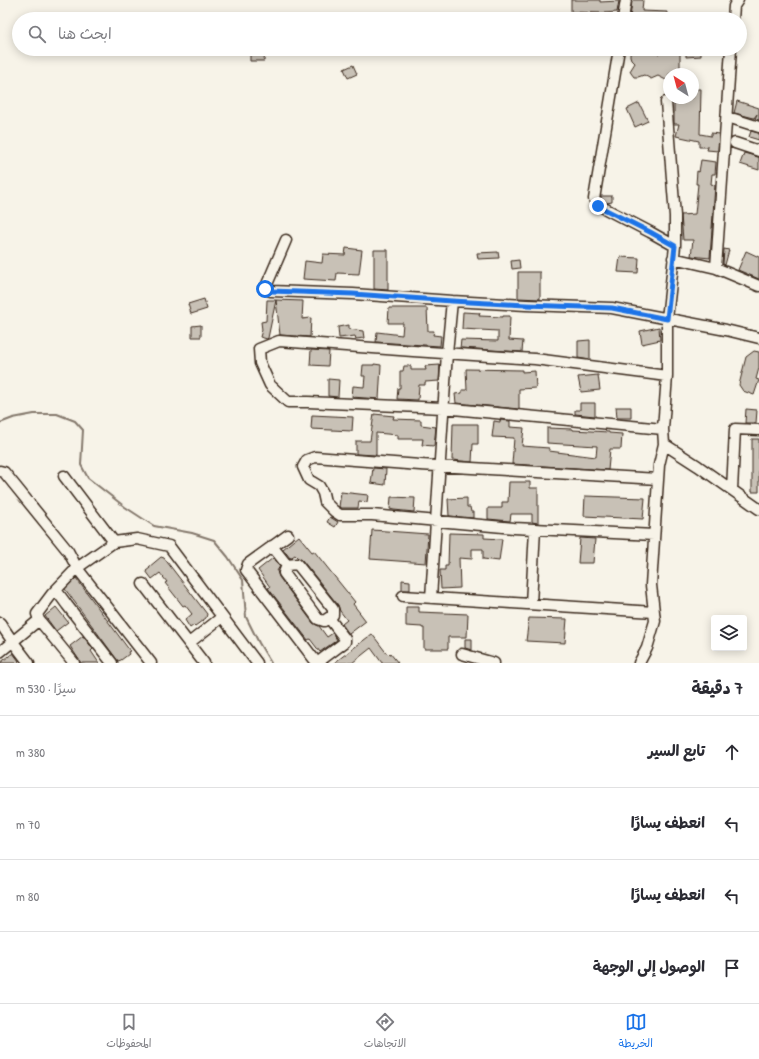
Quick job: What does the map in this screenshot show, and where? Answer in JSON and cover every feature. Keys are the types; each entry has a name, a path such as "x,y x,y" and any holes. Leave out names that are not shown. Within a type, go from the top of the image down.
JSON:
{"street":[{"path":"624,12 626,0"},
{"path":"734,12 734,6 738,0"},
{"path":"617,56 594,199 598,206 675,246"},
{"path":"716,268 731,56"},
{"path":"639,663 647,648 655,621 651,585 659,465 664,444 663,429 667,376 667,319 675,246 675,216 666,104"},
{"path":"734,119 759,127"},
{"path":"736,143 759,151"},
{"path":"286,240 265,289 271,291 353,294 452,301 612,308 726,330 759,338"},
{"path":"673,258 716,268 759,286"},
{"path":"431,598 446,353 452,301"},
{"path":"663,429 443,408 288,402 270,385 260,363 259,349 278,342 446,353 535,359 667,376"},
{"path":"732,490 735,429 759,430"},
{"path":"664,444 759,509"},
{"path":"654,535 535,529 372,515 340,515 325,502 323,493 319,486 309,480 303,467 307,460 315,456 420,465 658,479"},
{"path":"0,471 4,472 68,551 77,568 152,663"},
{"path":"64,476 114,542"},
{"path":"531,604 535,529"},
{"path":"288,535 248,564 246,570 317,663 345,642 345,639 329,618"},
{"path":"74,663 39,620 37,614 56,590 77,568 114,542 137,539 169,546 257,663"},
{"path":"272,546 286,565"},
{"path":"297,564 333,609 333,615 324,621 318,619 284,573 286,565 297,564"},
{"path":"143,584 204,663"},
{"path":"56,590 112,663"},
{"path":"403,596 654,612"},
{"path":"189,643 222,617"},
{"path":"0,652 39,620"},
{"path":"0,623 29,663"},
{"path":"462,654 494,663"}],"building":[{"path":"571,0 600,0 600,2 619,1 617,12 571,12"},
{"path":"632,0 643,0 642,11 667,12 631,12"},
{"path":"250,56 264,56 264,61 250,61"},
{"path":"630,56 680,56 680,68 663,68 663,78 658,76 651,79 644,75 634,77 630,71 635,63"},
{"path":"353,65 357,74 348,78 344,69"},
{"path":"699,89 701,89 700,134 711,136 711,133 719,134 718,151 707,150 708,147 699,147 699,141 676,136 679,124 674,124 674,104 699,104"},
{"path":"737,101 759,108 759,120 755,119 757,114 754,118 734,113"},
{"path":"639,103 648,121 635,127 627,109"},
{"path":"751,131 759,133 759,140 749,137"},
{"path":"744,153 759,157 759,170 740,164"},
{"path":"701,160 716,162 715,174 712,174 711,184 715,185 710,258 691,256 693,240 683,240 681,215 695,214 698,184 696,184 697,171 699,172"},
{"path":"601,196 612,196 612,202 607,203 602,200"},
{"path":"346,248 362,250 359,274 337,273 336,281 303,279 305,261 322,263 323,254 345,255"},
{"path":"724,249 729,250 725,265 723,264"},
{"path":"374,250 388,250 388,290 374,289"},
{"path":"746,251 759,257 759,279 738,270"},
{"path":"498,252 499,258 478,259 477,253"},
{"path":"620,257 639,258 638,273 618,272"},
{"path":"519,260 520,268 512,269 511,261"},
{"path":"518,272 540,272 540,299 518,298"},
{"path":"204,299 207,309 191,314 188,304"},
{"path":"267,300 276,300 267,339 260,337 262,330 261,322 266,321"},
{"path":"276,300 303,301 302,319 311,318 310,337 280,335"},
{"path":"389,308 427,308 428,331 434,331 433,335 441,336 440,346 376,342 377,332 402,335 403,323 388,323"},
{"path":"463,312 480,313 479,316 510,316 509,340 523,341 522,352 460,348 461,340 498,341 498,331 462,329"},
{"path":"201,325 201,337 192,337 192,326"},
{"path":"349,325 349,329 363,331 364,338 356,339 355,336 339,338 338,327"},
{"path":"659,327 660,340 642,344 640,331"},
{"path":"590,340 590,360 578,358 578,341"},
{"path":"311,350 329,351 328,366 310,365"},
{"path":"754,351 759,352 759,368 756,379 759,380 754,395 743,391 739,385 746,357"},
{"path":"363,365 381,365 379,399 352,397 353,386 364,387 365,376 362,376"},
{"path":"440,365 439,381 425,382 425,385 419,385 418,400 397,399 398,388 400,388 400,371 403,371 404,366 411,366 411,370 426,370 425,366"},
{"path":"466,369 522,370 522,372 535,371 536,388 519,389 519,409 456,403 455,394 462,393 462,390 467,390"},
{"path":"598,375 600,390 581,392 578,377"},
{"path":"328,379 339,380 338,397 328,396"},
{"path":"580,403 595,403 595,416 575,414 575,410 580,410"},
{"path":"616,407 631,407 631,418 617,418"},
{"path":"746,409 757,410 756,423 745,423"},
{"path":"374,414 394,416 393,419 421,420 421,425 436,427 434,446 422,445 423,439 398,439 398,435 376,433 376,455 356,454 356,441 370,441"},
{"path":"312,415 353,417 352,431 311,429"},
{"path":"500,420 510,421 510,427 524,428 522,446 549,448 549,451 596,457 597,446 547,443 547,428 622,434 621,449 610,449 608,470 512,464 514,438 492,437 494,421 500,422"},
{"path":"453,424 478,424 478,444 473,444 472,462 452,460"},
{"path":"752,439 759,439 759,492 752,492"},
{"path":"373,468 386,469 385,485 371,483"},
{"path":"509,482 530,482 530,488 538,488 538,523 532,522 532,514 511,514 510,521 488,519 488,508 502,508 502,502 508,502"},
{"path":"341,492 368,495 367,502 359,501 358,508 339,507"},
{"path":"585,496 645,498 643,519 584,516"},
{"path":"391,497 415,498 414,512 390,509"},
{"path":"467,498 467,507 470,507 471,512 473,512 473,518 449,516 448,499"},
{"path":"330,517 338,522 335,527 327,522"},
{"path":"372,530 428,534 426,563 370,559"},
{"path":"449,533 484,534 484,538 502,539 499,561 483,559 483,549 472,549 472,559 459,558 460,588 441,589 440,570 445,570 445,566 448,566"},
{"path":"299,536 312,552 314,551 355,602 353,604 366,621 349,634 342,624 347,620 340,611 338,605 302,560 295,555 290,558 283,549"},
{"path":"580,538 595,539 593,563 578,563"},
{"path":"161,557 164,558 207,614 206,618 195,626 194,625 190,628 185,620 192,614 185,605 183,606 165,583 167,582 160,573 152,579 146,571"},
{"path":"273,558 280,566 277,571 279,577 313,623 319,626 327,637 333,633 337,640 320,652 310,639 308,640 268,588 270,587 258,570"},
{"path":"76,578 130,651 128,652 129,654 121,660 118,661 65,589"},
{"path":"402,580 410,581 410,590 402,590"},
{"path":"56,607 68,622 56,631 45,616"},
{"path":"406,607 419,607 419,612 468,614 467,637 448,637 448,649 424,649 424,628 406,626"},
{"path":"529,618 567,619 565,643 526,641"},
{"path":"372,634 388,655 390,653 398,663 382,663 371,648 352,663 334,663"},
{"path":"83,636 93,649 91,651 99,663 81,663 70,646"},
{"path":"465,639 472,639 472,650 465,648"},
{"path":"13,653 19,661 17,663 0,663"}],"waterway":[{"path":"0,423 13,418 34,414 57,414 75,421 83,430 81,465 88,478 125,507 154,526 192,533 214,540 228,557 243,580 246,617 271,663"}],"route":[{"path":"265,289 271,291 353,294 452,301 612,308 667,319 675,246 598,206"}]}
